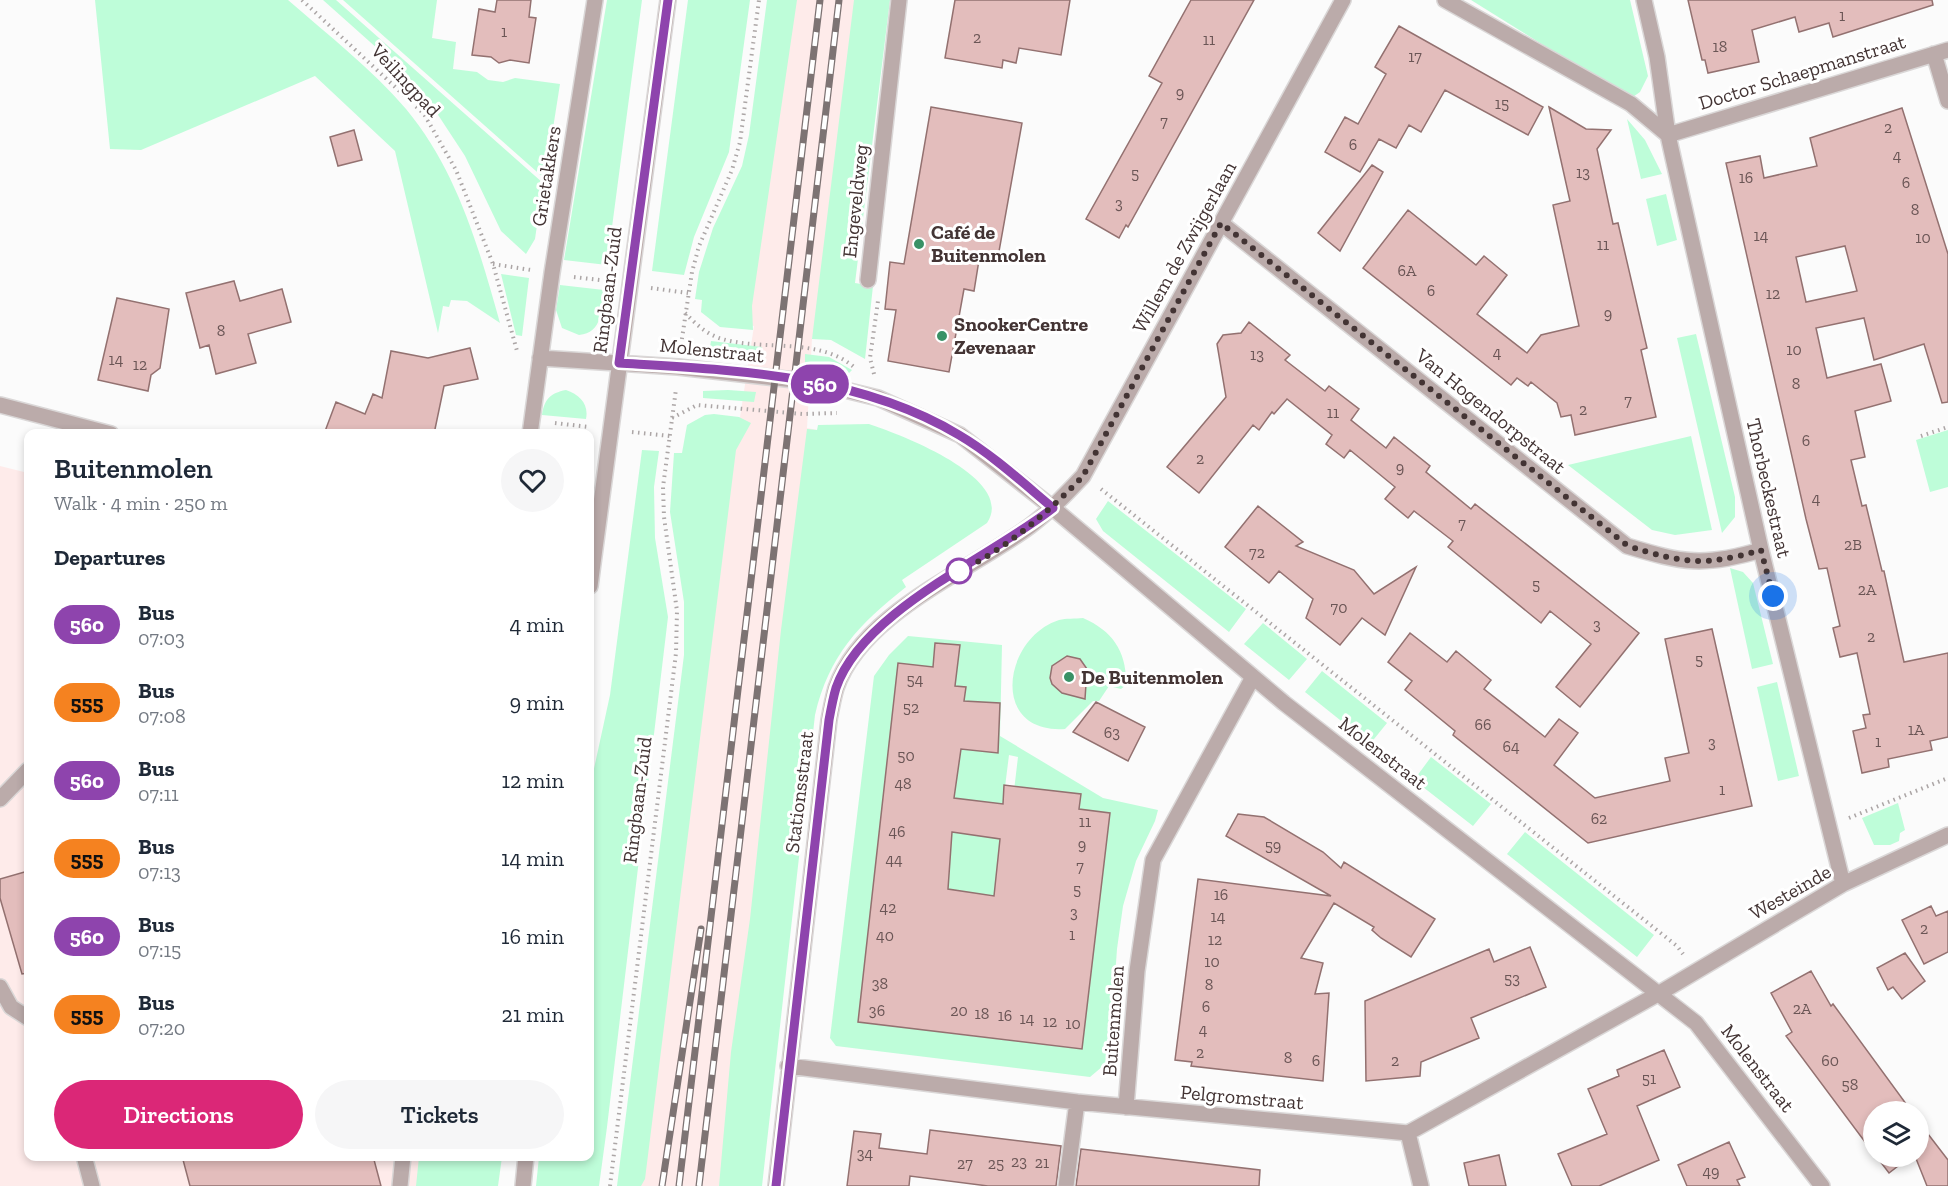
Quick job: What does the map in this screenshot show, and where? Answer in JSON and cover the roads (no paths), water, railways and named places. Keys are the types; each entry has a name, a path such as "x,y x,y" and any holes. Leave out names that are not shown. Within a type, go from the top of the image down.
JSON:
{"street":[{"name":"Grietakkers","path":"531,429 552,273 595,0"},
{"name":"Ringbaan-Zuid","path":"594,555 668,0"},
{"name":"Engeveldweg","path":"868,280 899,0"},
{"name":"Willem de Zwijgerlaan","path":"1053,508 1083,476 1343,0"},
{"path":"1444,0 1631,104 1668,135"},
{"name":"Thorbeckestraat","path":"1644,0 1658,57 1668,135 1761,550 1844,884"},
{"path":"1941,52 1948,101"},
{"name":"Doctor Schaepmanstraat","path":"1668,135 1941,52"},
{"name":"Van Hogendorpstraat","path":"1221,223 1628,546 1667,558 1704,563 1761,550"},
{"name":"Molenstraat","path":"540,358 573,362 619,363 812,382 878,398 960,435 1053,508 1253,677 1696,1023 1822,1186"},
{"path":"0,405 92,429"},
{"name":"Stationsstraat","path":"776,1186 829,720 836,687 870,637 899,610 1029,527 1053,508"},
{"name":"Buitenmolen","path":"1126,1107 1137,971 1153,860 1253,677"},
{"path":"0,799 24,774"},
{"name":"Westeinde","path":"1658,994 1844,884 1948,835"},
{"path":"0,987 11,1007 24,1015"},
{"path":"1421,1186 1408,1133 1658,994"},
{"name":"Pelgromstraat","path":"788,1066 1077,1102 1408,1133"},
{"path":"1066,1186 1077,1102"},
{"path":"85,1161 92,1186"},
{"path":"400,1186 402,1161"},
{"path":"523,1186 526,1161"}],"railway":[{"path":"679,1186 820,0"},
{"path":"699,1186 839,0"},
{"path":"662,1186 701,929"}],"place":[{"name":"Café de Buitenmolen","path":"919,244"},
{"name":"SnookerCentre Zevenaar","path":"942,336"},
{"name":"De Buitenmolen","path":"1069,677"}]}
